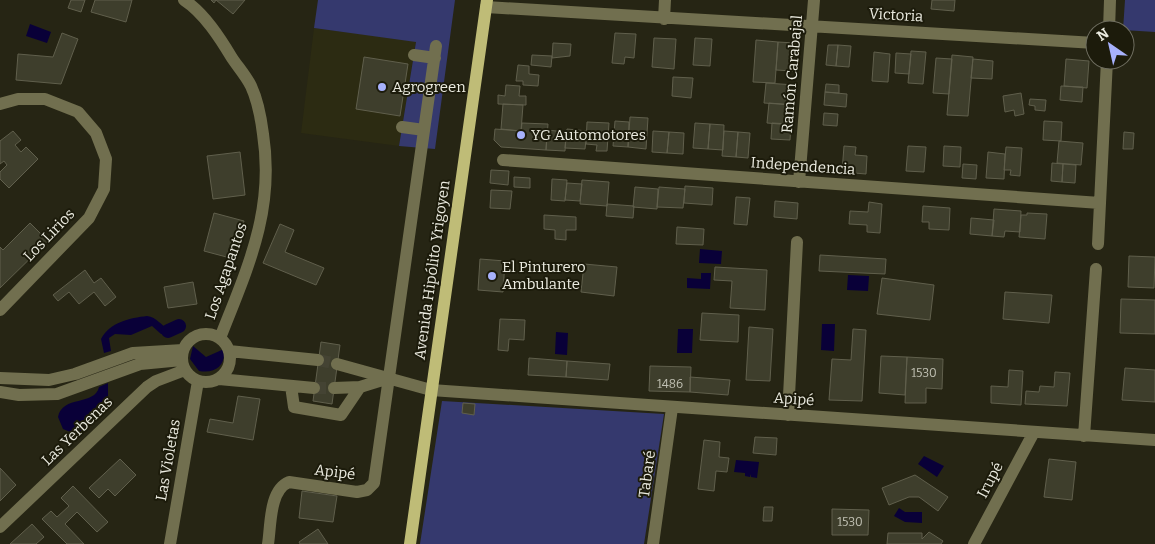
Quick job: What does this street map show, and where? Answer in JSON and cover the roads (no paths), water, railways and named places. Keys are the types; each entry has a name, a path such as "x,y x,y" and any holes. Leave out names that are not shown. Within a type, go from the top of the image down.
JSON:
{"main road":[{"name":"Avenida Hipólito Yrigoyen","path":"410,544 486,3"}],"street":[{"name":"Los Agapantos","path":"184,0 193,6 223,44 251,87 261,118 266,154 267,192 256,242 220,338"},
{"path":"664,19 665,0"},
{"name":"Ramón Carabajal","path":"799,182 814,0"},
{"path":"1109,20 1110,0"},
{"name":"Victoria","path":"486,3 664,19 1085,42"},
{"path":"334,388 360,387 389,378 436,52 414,55"},
{"path":"1098,244 1107,70"},
{"name":"Los Lirios","path":"0,104 18,99 45,99 78,112 96,133 106,159 104,189 89,218 0,310"},
{"path":"402,126 424,130"},
{"name":"Independencia","path":"503,160 1100,203"},
{"path":"788,415 797,242"},
{"path":"1084,436 1096,269"},
{"path":"183,360 187,343 199,335 213,335 220,338 229,352 230,364 219,379"},
{"path":"229,352 318,360"},
{"path":"0,378 49,380 75,374 133,353 183,360 198,381 212,382 219,379 314,388"},
{"path":"0,392 19,395 57,394 140,364 183,360"},
{"name":"Las Yerbenas","path":"0,527 147,387 183,360"},
{"name":"Apipé","path":"337,364 432,390 1155,440"},
{"name":"Apipé","path":"268,544 277,493 289,482 357,492 368,490 374,484 389,378"},
{"name":"Las Violetas","path":"170,544 198,381"},
{"path":"291,386 294,407 342,415 360,387"},
{"name":"Tabaré","path":"653,544 672,408"},
{"name":"Irupé","path":"974,544 1034,432"}],"waterway":[{"path":"168,331 179,326"}],"tunnel":[{"path":"318,360 337,364"},
{"path":"314,388 334,388"}],"place":[{"name":"Agrogreen","path":"382,87"},
{"name":"YG Automotores","path":"521,135"},
{"name":"El Pinturero Ambulante","path":"492,276"}]}
